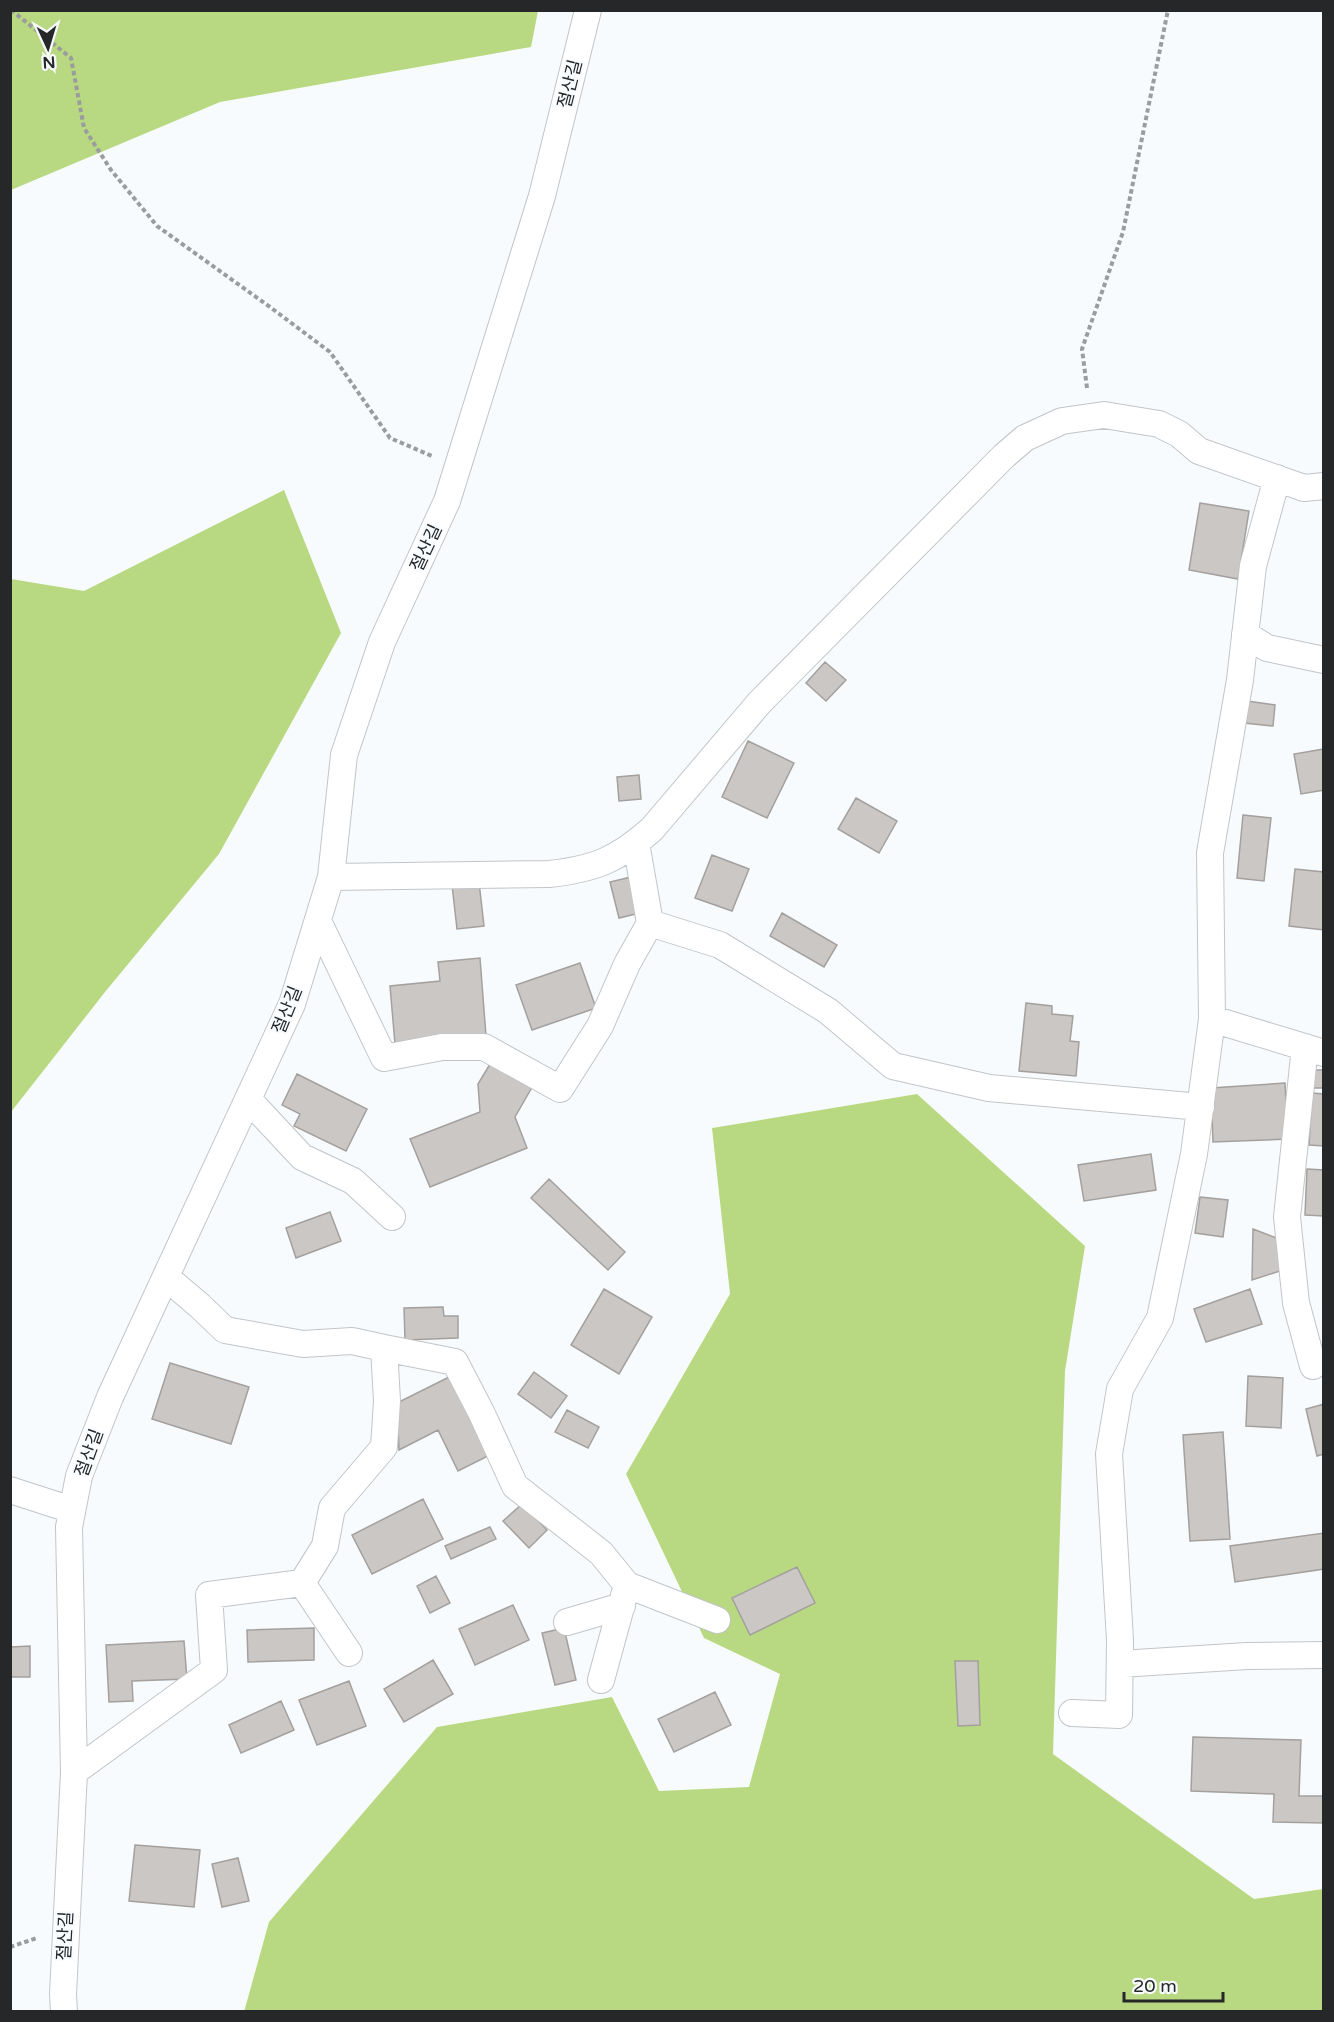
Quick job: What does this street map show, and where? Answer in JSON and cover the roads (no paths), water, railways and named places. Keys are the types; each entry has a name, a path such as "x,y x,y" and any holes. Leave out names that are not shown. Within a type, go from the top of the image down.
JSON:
{"street":[{"name":"절산길","path":"64,2012 74,1772 69,1527 79,1476 111,1397 292,1004 331,877 344,755 382,642 447,501 543,196 588,10"},
{"path":"331,877 549,874 581,870 608,861 636,843 652,829 760,702 1004,456 1025,438 1062,421 1104,415 1159,424 1179,434 1199,451 1304,488 1323,487"},
{"path":"1072,1713 1119,1715 1120,1664 1109,1454 1120,1389 1160,1318 1194,1154 1212,1019 1210,853 1240,680 1253,566 1277,478"},
{"path":"1245,634 1267,648 1323,660"},
{"path":"318,921 384,1058 442,1047 484,1047 560,1089 600,1026 627,964 650,923 636,843"},
{"path":"650,923 720,945 828,1011 893,1066 989,1088 1201,1107"},
{"path":"1212,1019 1314,1050 1287,1217 1296,1303 1313,1366"},
{"path":"248,1099 302,1156 353,1181 392,1217"},
{"path":"166,1277 200,1305 225,1330 303,1344 352,1341 455,1362 515,1486 601,1554 624,1596 601,1680"},
{"path":"302,1583 325,1546 332,1508 384,1447 387,1401 384,1348"},
{"path":"10,1490 72,1510"},
{"path":"302,1583 348,1653"},
{"path":"74,1772 214,1670 209,1595 302,1583"},
{"path":"567,1622 624,1596 717,1620"},
{"path":"1120,1664 1247,1656 1323,1655"}]}
